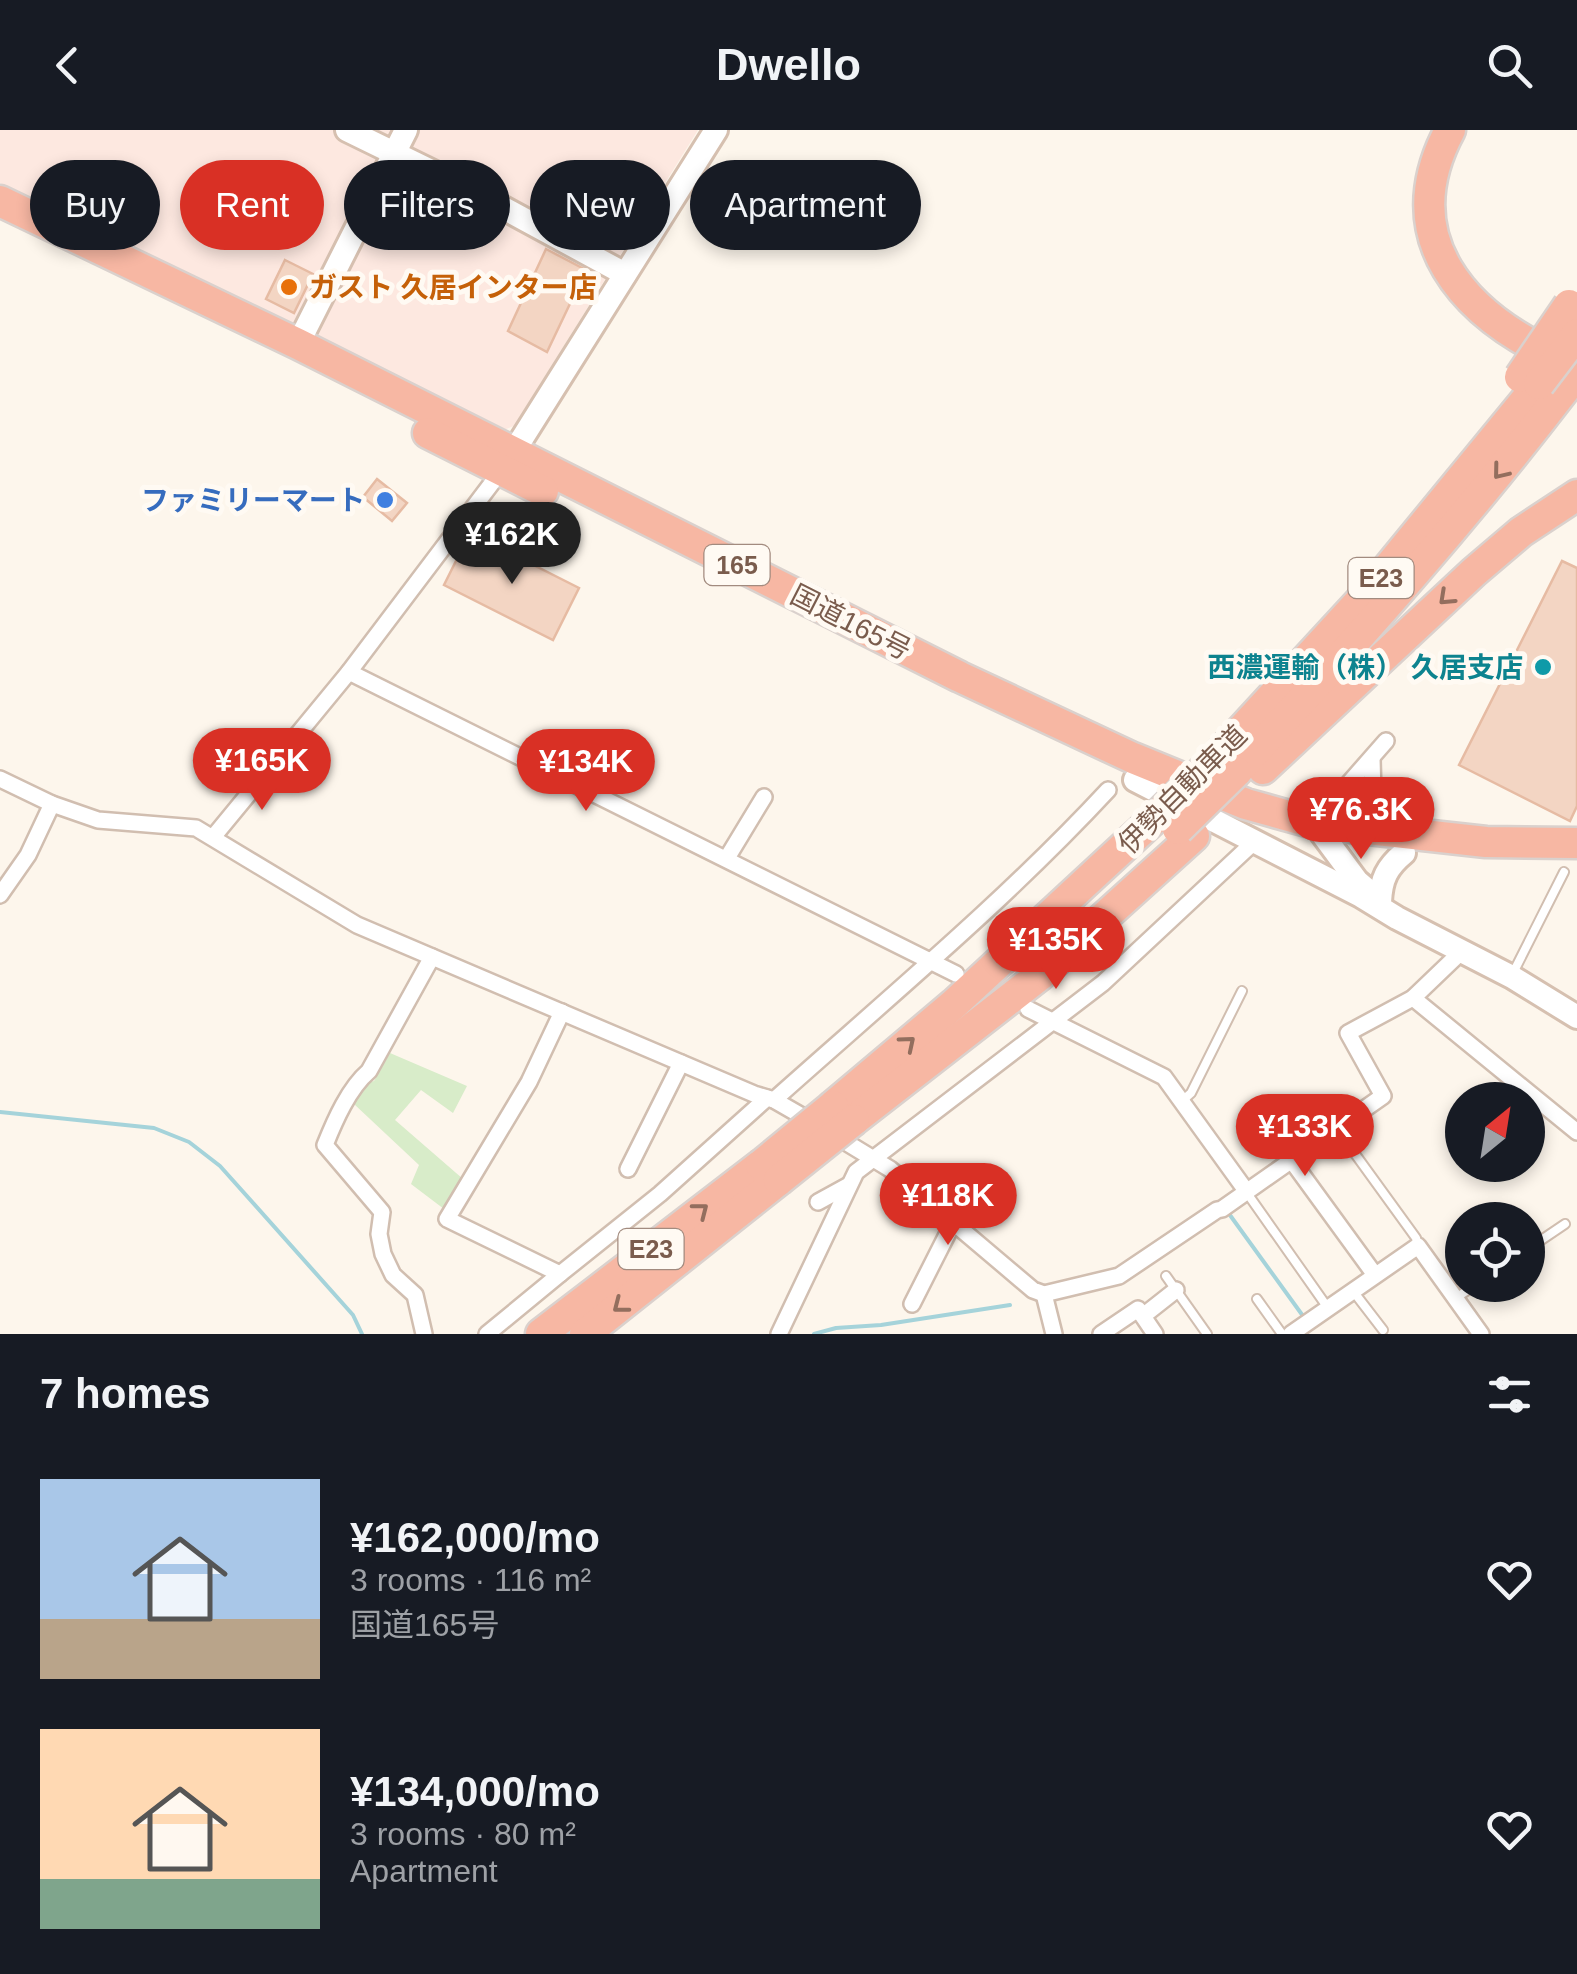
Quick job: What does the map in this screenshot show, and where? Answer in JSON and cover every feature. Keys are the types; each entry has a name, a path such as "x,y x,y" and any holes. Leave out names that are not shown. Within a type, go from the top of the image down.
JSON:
{"highway":[{"path":"1450,130 1431,176 1428,206 1433,237 1445,266 1466,296 1530,345 1555,379"},
{"path":"1470,130 1458,148 1446,184 1448,226 1458,256 1477,283 1499,304 1538,331 1577,350"},
{"name":"国道165号","path":"0,201 298,344 507,462 1121,785 1258,827 1397,842 1571,868"},
{"name":"国道165号","path":"0,220 1133,758 1320,835"},
{"name":"伊勢自動車道","path":"585,1334 770,1172 844,1113 970,1023 1232,772 1396,598 1555,379 1574,310"},
{"name":"伊勢自動車道","path":"1232,772 1365,596 1555,379"},
{"path":"1232,772 1521,532 1577,495"},
{"name":"国道165号","path":"1397,842 1577,843"},
{"name":"伊勢自動車道","path":"541,1334 770,1172"}],"street":[{"path":"347,130 474,192 624,274"},
{"path":"298,344 406,130"},
{"path":"214,836 349,672 507,462 716,130"},
{"path":"349,672 956,974"},
{"path":"1371,899 1320,835 1386,742"},
{"path":"1371,899 1397,842 1373,794 1372,759"},
{"path":"0,779 98,820 196,828 357,924 771,1099 873,1159 1033,1290 1044,1294 1120,1276 1383,1096 1348,1033 1413,998 1462,952"},
{"path":"487,1334 771,1099 929,962 1121,785 1371,899 1512,976 1577,1018"},
{"path":"727,858 764,797"},
{"path":"0,895 28,855 52,804"},
{"path":"778,1334 856,1172 1104,983 1253,843"},
{"path":"424,1334 415,1295 394,1275 383,1254 379,1234 382,1212 325,1145 432,958"},
{"path":"1413,998 1577,1132"},
{"path":"1028,1009 1164,1077 1246,1192"},
{"path":"560,1274 447,1219 529,1082 562,1012"},
{"path":"628,1168 681,1063"},
{"path":"1292,1161 1376,1275"},
{"path":"818,1202 850,1184"},
{"path":"912,1304 953,1222"},
{"path":"1291,1334 1418,1246 1445,1283"},
{"path":"1142,1316 1171,1283"},
{"path":"1044,1294 1054,1334"},
{"path":"1458,1302 1474,1332"},
{"path":"1102,1334 1138,1310 1155,1334"}],"lane":[{"path":"1512,976 1571,868"},
{"path":"1182,1101 1191,1093 1242,991"},
{"path":"1337,1129 1418,1246"},
{"path":"1246,1192 1328,1308"},
{"path":"1545,1238 1565,1224"},
{"path":"1171,1283 1207,1334"},
{"path":"1353,1290 1383,1330"},
{"path":"1257,1299 1282,1334"}],"shaded area":[{"path":"0,130 698,130 670,175 670,160 530,160 530,250 623,250 514,426 496,433 133,250 160,250 160,160 30,160 30,198 0,183"}],"green space":[{"path":"390,1053 467,1086 453,1113 421,1090 395,1120 463,1179 444,1209 411,1184 419,1165 354,1104 366,1083 374,1081"}],"building":[{"path":"546,250 586,270 547,352 508,331"},
{"name":"ガスト 久居インター店","path":"285,260 313,274 294,313 266,299"},
{"name":"ファミリーマート","path":"377,479 407,503 392,521 363,497"},
{"path":"470,533 579,588 553,640 444,585"},
{"name":"西濃運輸（株） 久居支店","path":"1562,561 1577,568 1577,806 1570,821 1459,765"}],"waterway":[{"path":"0,1112 154,1128 189,1142 220,1166 353,1315 362,1334"},
{"path":"1227,1211 1303,1316"},
{"path":"814,1334 1010,1305"}],"place":[{"name":"ガスト 久居インター店","path":"289,287"},
{"name":"ファミリーマート","path":"385,500"},
{"name":"西濃運輸（株） 久居支店","path":"1543,667"}]}
